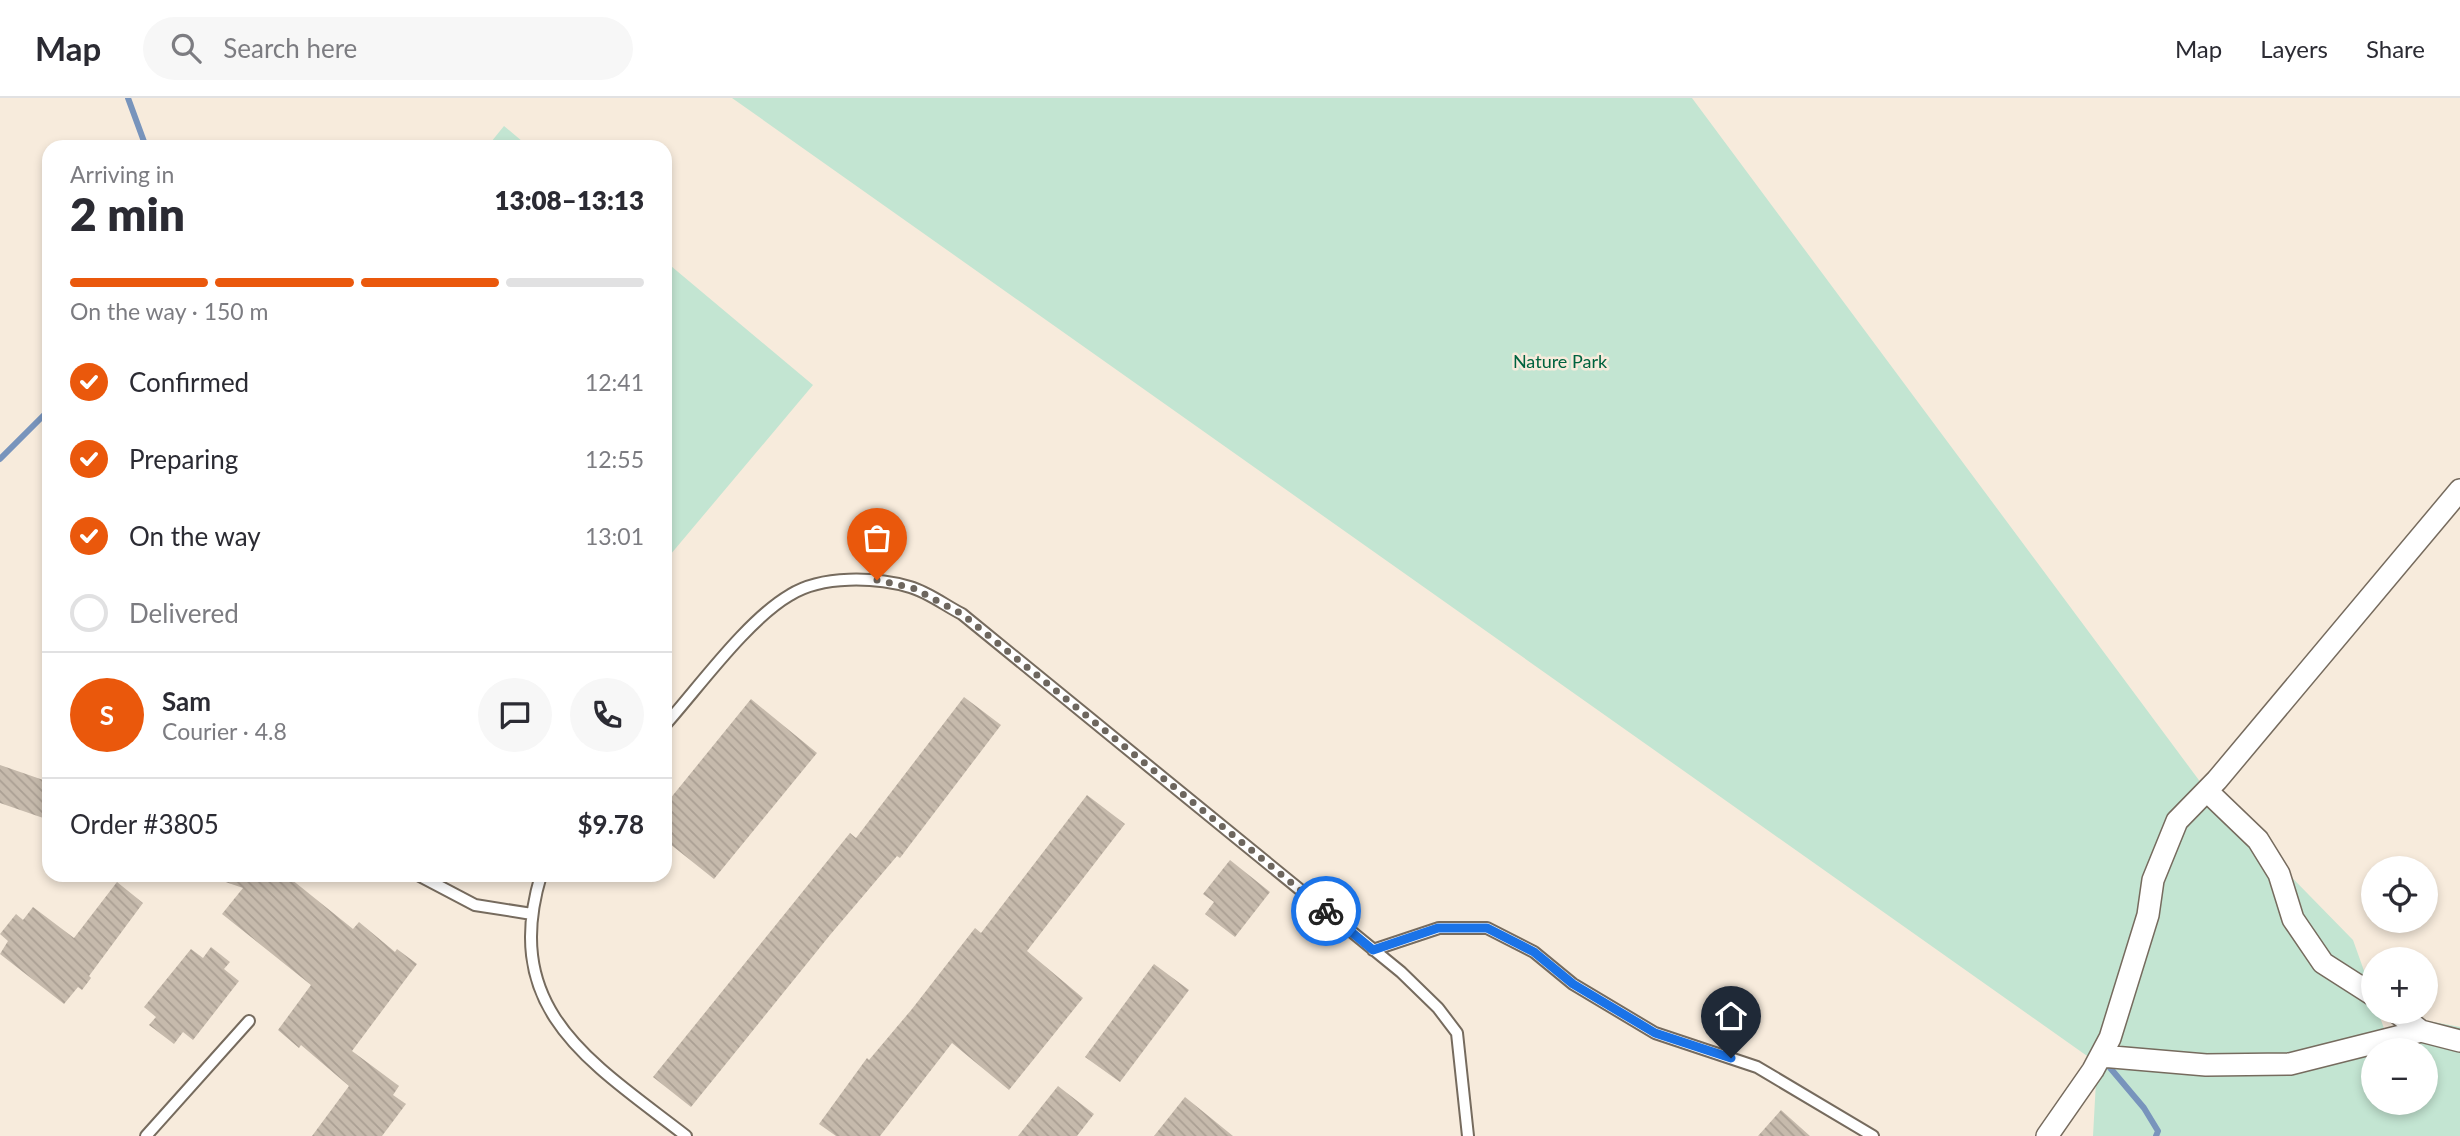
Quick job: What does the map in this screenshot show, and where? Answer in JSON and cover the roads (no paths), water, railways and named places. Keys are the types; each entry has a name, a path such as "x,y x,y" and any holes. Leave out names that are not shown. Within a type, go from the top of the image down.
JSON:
{"street":[{"path":"2047,1136 2101,1056 2128,986 2148,915 2152,880 2177,821 2207,791 2460,490"},
{"path":"2207,791 2258,840 2279,874 2293,919 2323,963 2361,987"},
{"path":"2412,1024 2421,1031 2460,1041"},
{"path":"2101,1056 2206,1065 2290,1064 2421,1031"}],"lane":[{"path":"672,718 755,624 791,594 828,583 877,580 913,588 962,614 1373,950 1438,1008 1457,1033 1468,1136"},
{"path":"431,882 475,905 532,914"},
{"path":"539,882 532,914 534,975 557,1024 593,1064 685,1136"},
{"path":"1373,950 1438,928 1487,928 1534,952 1573,984 1655,1033 1757,1067 1873,1136"},
{"path":"146,1136 248,1021"}],"waterway":[{"path":"128,98 143,140"},
{"path":"0,459 42,417"},
{"path":"2106,1063 2144,1108 2158,1131 2156,1136"}],"park label":[{"name":"Nature Park","path":"1560,361"}]}
